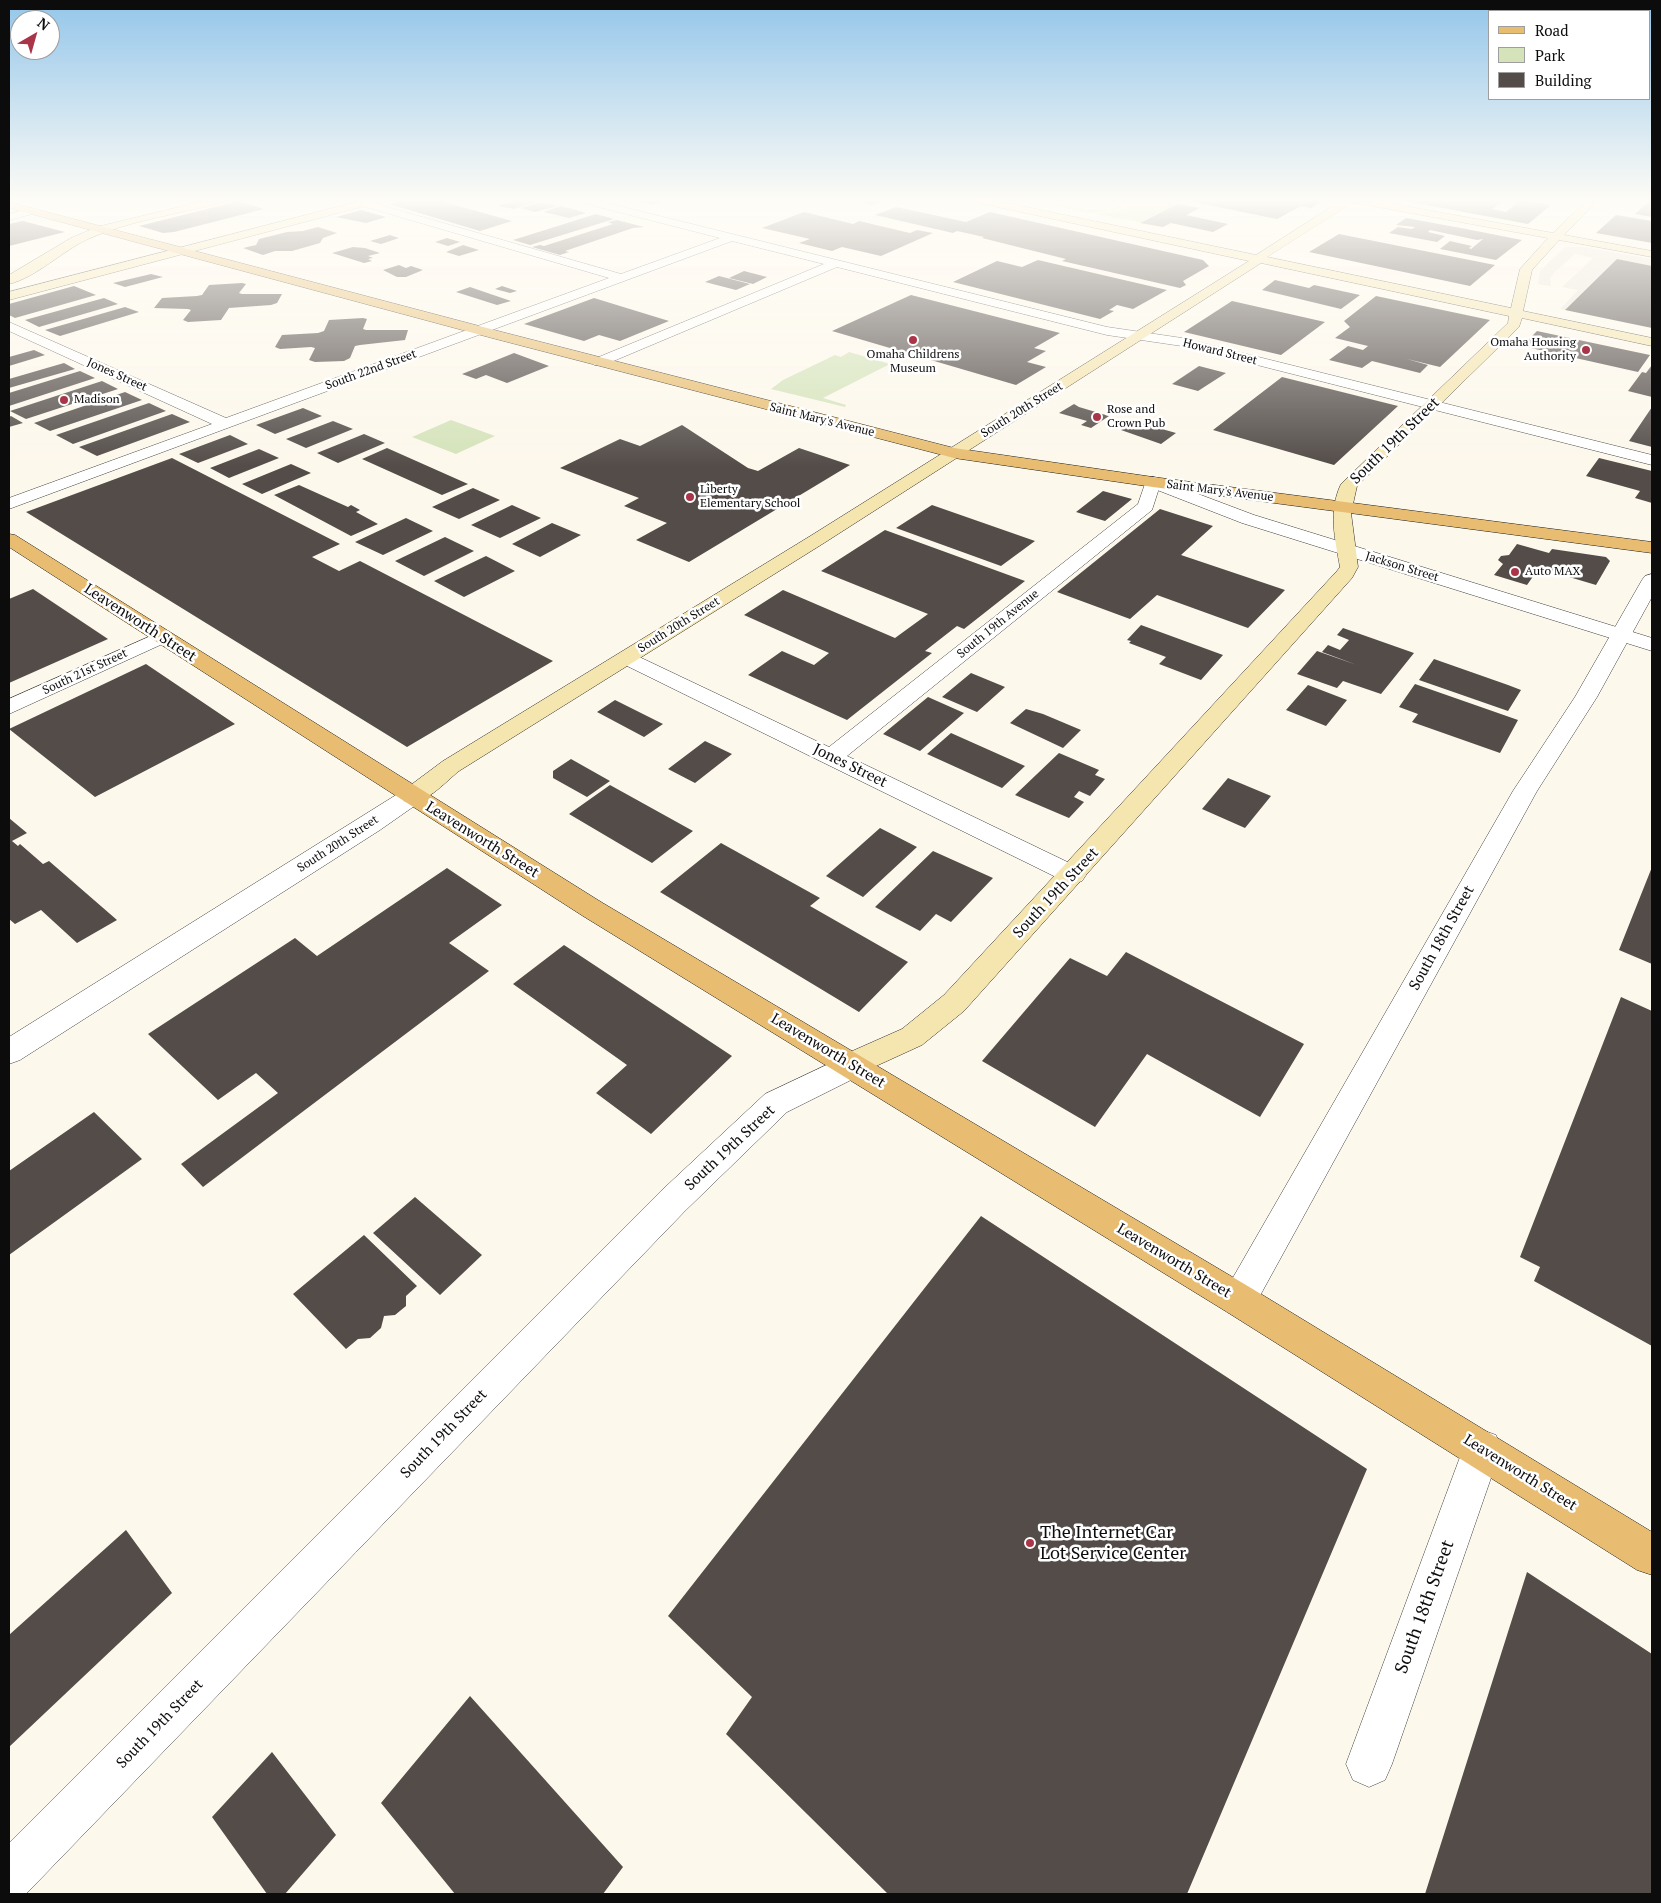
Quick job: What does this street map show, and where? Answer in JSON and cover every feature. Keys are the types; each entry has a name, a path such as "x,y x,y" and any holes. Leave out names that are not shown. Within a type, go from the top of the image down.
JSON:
{"main road":[{"path":"9,296 36,289"},
{"name":"Saint Mary's Avenue","path":"324,289 954,453 1153,482 1652,548"},
{"name":"South 20th Street","path":"412,796 451,766 954,453 1213,289"},
{"path":"1399,289 1652,342"},
{"name":"South 19th Street","path":"852,1065 912,1037 954,1004 1345,574 1349,567 1343,506 1345,492 1349,484 1514,324 1518,314 1522,289"},
{"name":"Leavenworth Street","path":"9,539 592,909 1239,1300 1652,1555"}],"street":[{"name":"South 22nd Street","path":"9,504 592,289"},
{"path":"600,362 773,289"},
{"name":"Howard Street","path":"941,289 1107,331 1182,342 1652,460"},
{"name":"Jones Street","path":"9,326 226,424"},
{"name":"Jackson Street","path":"1153,482 1248,519 1652,645"},
{"name":"South 19th Avenue","path":"830,757 1146,506 1153,482"},
{"name":"South 18th Street","path":"1239,1300 1525,791 1586,697 1652,580"},
{"name":"South 21st Street","path":"9,707 162,637"},
{"name":"Jones Street","path":"626,658 1073,875"},
{"name":"South 20th Street","path":"9,1052 363,829 412,796"},
{"name":"South 19th Street","path":"9,1877 673,1201 776,1103 852,1065"},
{"name":"South 18th Street","path":"1369,1764 1482,1449"}],"green space":[{"path":"849,352 890,364 823,398 846,405 845,407 771,389 783,380 835,355 841,357"},
{"path":"451,420 495,436 456,454 412,437"}],"shaded area":[{"path":"1572,289 1587,289 1565,310 1560,309 1578,290"}],"building":[{"path":"64,289 81,289 96,295 15,318 9,315 9,304"},
{"path":"206,289 242,289 239,293 242,294 282,294 277,303 271,305 229,308 221,320 188,322 183,320 191,310 154,308 162,298 202,295"},
{"path":"465,289 475,289 511,301 497,305 456,292"},
{"path":"495,289 510,289 517,291 510,293"},
{"path":"980,289 1167,290 1133,309 1117,305 1109,310 1114,311 1100,319"},
{"path":"1332,289 1360,295 1341,309 1262,290"},
{"path":"1587,289 1652,289 1652,328 1565,310"},
{"path":"911,295 1060,333 1034,348 1046,351 1027,362 1046,367 1016,385 832,331"},
{"path":"1376,296 1490,320 1440,367 1407,359 1428,365 1420,373 1372,361 1362,368 1329,360 1348,346 1363,350 1368,346 1335,338 1350,327 1344,321"},
{"path":"104,298 118,304 39,327 25,320"},
{"path":"594,298 669,321 620,341 599,335 584,341 524,324"},
{"path":"1232,301 1325,322 1281,355 1184,332"},
{"path":"125,307 139,312 60,336 45,330"},
{"path":"367,319 363,329 366,330 408,330 405,340 355,346 350,358 344,361 315,362 309,360 315,348 311,347 280,349 275,347 282,335 318,333 324,331 329,320"},
{"name":"Omaha Housing Authority","path":"1537,331 1650,355 1638,372 1522,346"},
{"path":"34,350 45,355 9,366 9,357"},
{"path":"514,353 549,366 507,383 486,375 476,379 462,374"},
{"path":"64,363 75,369 9,388 9,379"},
{"path":"1652,365 1652,397 1628,391 1642,372 1646,373"},
{"path":"1199,366 1226,373 1198,391 1172,384"},
{"path":"80,371 95,378 9,406 9,393"},
{"path":"1282,377 1398,406 1334,465 1213,430"},
{"name":"Madison","path":"102,381 118,389 26,419 10,411"},
{"path":"125,392 142,400 50,431 34,423"},
{"path":"149,403 166,411 73,444 56,435"},
{"path":"1074,404 1109,416 1091,428 1081,425 1087,421 1059,413"},
{"path":"1652,407 1652,447 1629,441"},
{"path":"303,408 322,416 275,434 256,425"},
{"path":"172,414 190,422 97,456 79,447"},
{"path":"11,416 23,423 9,427 9,417"},
{"path":"333,421 353,429 306,448 286,439"},
{"path":"1134,421 1176,433 1161,444 1121,430"},
{"path":"682,425 748,468 758,471 799,448 850,465 689,562 636,540 667,523 624,506 639,498 560,468 620,439 640,446"},
{"path":"364,434 385,443 338,463 317,453"},
{"path":"230,435 248,444 198,463 179,454"},
{"path":"387,448 468,484 442,495 362,459"},
{"path":"259,449 279,458 229,478 210,468"},
{"path":"172,458 340,544 312,557 339,571 360,561 553,661 407,747 26,512"},
{"path":"1599,458 1652,471 1652,503 1635,498 1640,491 1586,476"},
{"path":"291,464 311,473 262,494 242,484"},
{"path":"299,485 348,507 351,505 360,510 356,512 378,524 351,536 274,495"},
{"path":"473,488 500,500 459,519 432,507"},
{"path":"1103,491 1132,499 1105,521 1076,512"},
{"path":"512,505 541,518 500,538 471,525"},
{"path":"932,505 1035,541 1001,566 896,528"},
{"path":"1160,509 1213,526 1181,555 1285,590 1248,628 1157,595 1130,619 1057,592"},
{"path":"406,518 433,531 383,555 355,542"},
{"path":"552,523 581,535 540,557 512,544"},
{"path":"885,530 1025,581 964,629 957,626 925,651 932,653 847,720 748,675 782,651 814,665 829,653 744,615 783,590 895,638 928,614 821,571"},
{"path":"445,537 474,551 424,576 395,561"},
{"path":"1517,544 1549,553 1552,549 1606,557 1610,561 1596,585 1539,568 1527,585 1494,575 1503,564 1498,560 1501,556 1509,555"},
{"path":"486,556 515,571 464,597 434,581"},
{"path":"33,589 108,639 9,683 9,599"},
{"path":"1141,625 1223,655 1201,680 1159,664 1166,657 1129,643 1131,641 1127,640"},
{"path":"1343,628 1414,653 1381,694 1343,681 1337,688 1297,674 1317,651 1357,665 1322,652 1328,645 1340,650 1349,640 1337,635"},
{"path":"1434,659 1521,690 1508,711 1419,680"},
{"path":"146,664 235,724 95,797 9,729"},
{"path":"971,673 1005,687 977,712 942,697"},
{"path":"1415,684 1518,720 1500,753 1412,722 1418,714 1399,707"},
{"path":"1308,685 1347,700 1326,726 1286,710"},
{"path":"928,697 964,713 920,751 883,734"},
{"path":"615,700 663,724 644,737 597,712"},
{"path":"1026,709 1081,730 1063,748 1010,723"},
{"path":"951,733 1025,766 1002,788 927,754"},
{"path":"705,741 732,754 695,783 668,769"},
{"path":"1059,753 1099,770 1095,775 1105,779 1090,796 1079,791 1074,797 1084,802 1069,818 1015,795"},
{"path":"571,759 610,781 587,797 553,778 553,771"},
{"path":"1228,778 1271,796 1245,828 1202,809"},
{"path":"610,785 693,831 652,863 569,814"},
{"path":"9,818 27,833 12,841 18,846 20,844 43,864 49,861 117,920 77,943 41,910 15,924 9,919"},
{"path":"880,828 917,847 863,897 826,876"},
{"path":"721,843 820,898 810,906 908,962 859,1012 660,892"},
{"path":"933,851 993,878 951,922 936,914 920,931 875,907"},
{"path":"1652,867 1652,964 1619,950"},
{"path":"447,868 502,905 449,943 489,971 203,1187 181,1164 278,1093 256,1073 218,1100 148,1034 295,938 317,956"},
{"path":"564,945 732,1056 651,1134 596,1093 627,1065 513,984"},
{"path":"1126,952 1304,1044 1260,1117 1147,1054 1095,1127 982,1061 1070,958 1107,976"},
{"path":"1621,997 1652,1011 1652,1346 1534,1281 1540,1267 1520,1257"},
{"path":"94,1112 142,1159 9,1255 9,1171"},
{"path":"415,1197 482,1255 440,1295 373,1233"},
{"name":"The Internet Car Lot Service Center","path":"981,1216 1367,1469 1187,1894 888,1894 726,1734 752,1697 668,1616"},
{"path":"364,1235 417,1286 406,1296 406,1306 395,1315 384,1316 381,1328 370,1338 358,1339 346,1349 293,1294"},
{"path":"126,1530 172,1593 9,1747 9,1635"},
{"path":"1527,1572 1652,1654 1652,1894 1425,1894"},
{"path":"470,1696 623,1867 603,1894 455,1894 381,1803"},
{"path":"272,1752 336,1835 285,1894 267,1894 212,1817"}],"place":[{"name":"Omaha Childrens Museum","path":"913,340"},
{"name":"Omaha Housing Authority","path":"1586,350"},
{"name":"Madison","path":"64,400"},
{"name":"Rose and Crown Pub","path":"1097,417"},
{"name":"Liberty Elementary School","path":"690,497"},
{"name":"Auto MAX","path":"1515,572"},
{"name":"The Internet Car Lot Service Center","path":"1030,1543"}]}
